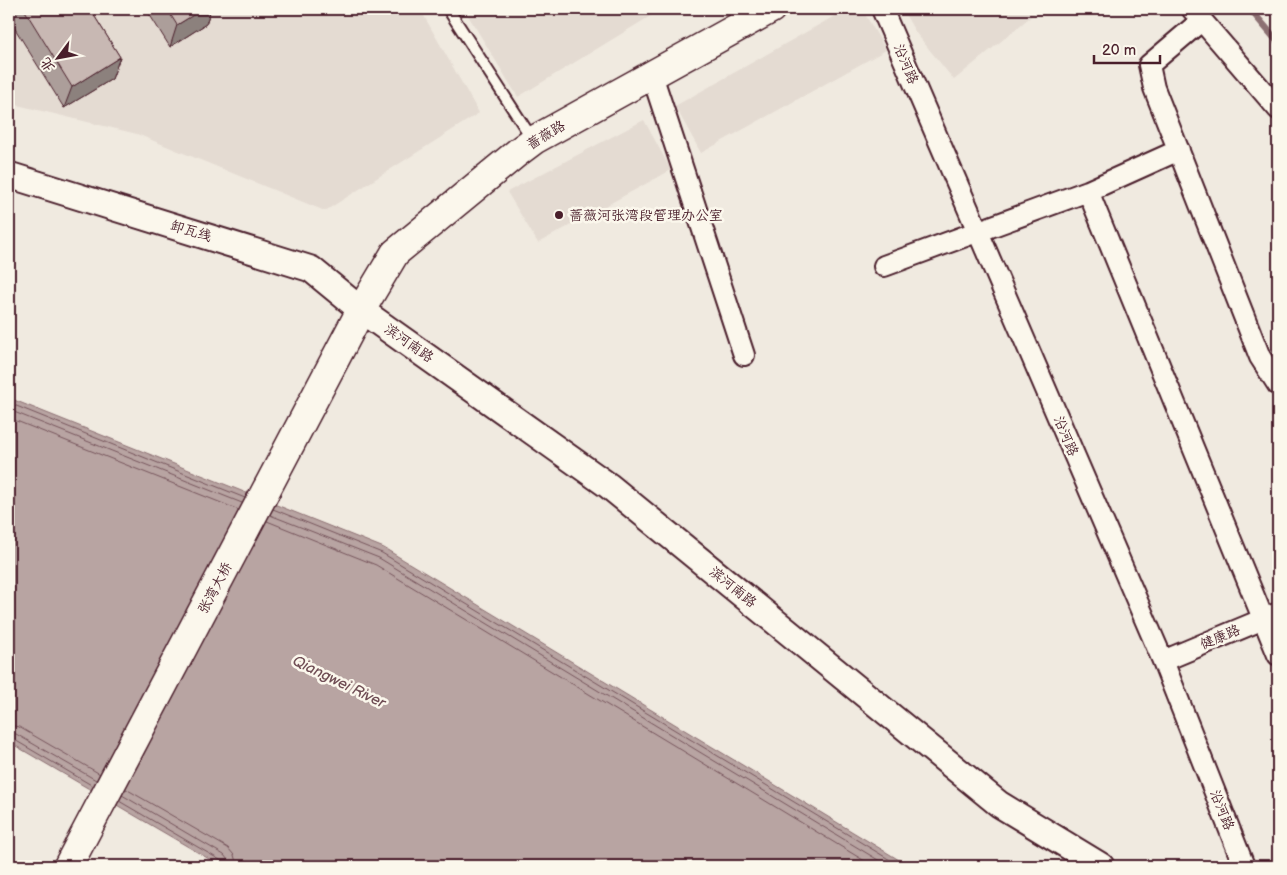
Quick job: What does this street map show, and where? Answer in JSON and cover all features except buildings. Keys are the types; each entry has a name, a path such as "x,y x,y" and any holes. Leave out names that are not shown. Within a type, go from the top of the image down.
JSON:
{"main road":[{"name":"蔷薇路","path":"362,310 395,253 534,140 771,9"},
{"name":"张湾大桥","path":"68,866 362,310"}],"street":[{"name":"沿河路","path":"882,9 1163,661 1244,866"},
{"path":"1278,109 1197,14 1149,65 1154,88 1260,357 1278,385"},
{"path":"652,75 744,355"},
{"path":"884,266 1088,191 1179,150"},
{"name":"卸瓦线","path":"9,175 312,269 362,310"},
{"path":"1088,191 1271,616 1278,655"},
{"name":"滨河南路","path":"362,310 609,486 1000,804 1101,866"},
{"name":"健康路","path":"1163,661 1271,616"}],"lane":[{"path":"448,9 534,140"}],"shaded area":[{"path":"9,9 420,9 479,113 325,211 137,134 9,103"},
{"path":"464,9 662,9 518,97"},
{"path":"847,9 862,9 886,50 701,153 675,106"},
{"path":"902,9 1040,9 954,80 916,33"},
{"path":"644,120 671,170 538,243 507,192"}],"water":[{"name":"Qiangwei River","path":"9,398 384,548 909,866 221,866 9,742"}],"waterway":[{"path":"1250,9 1278,42"}],"place":[{"name":"蔷薇河张湾段管理办公室","path":"559,215"}]}
